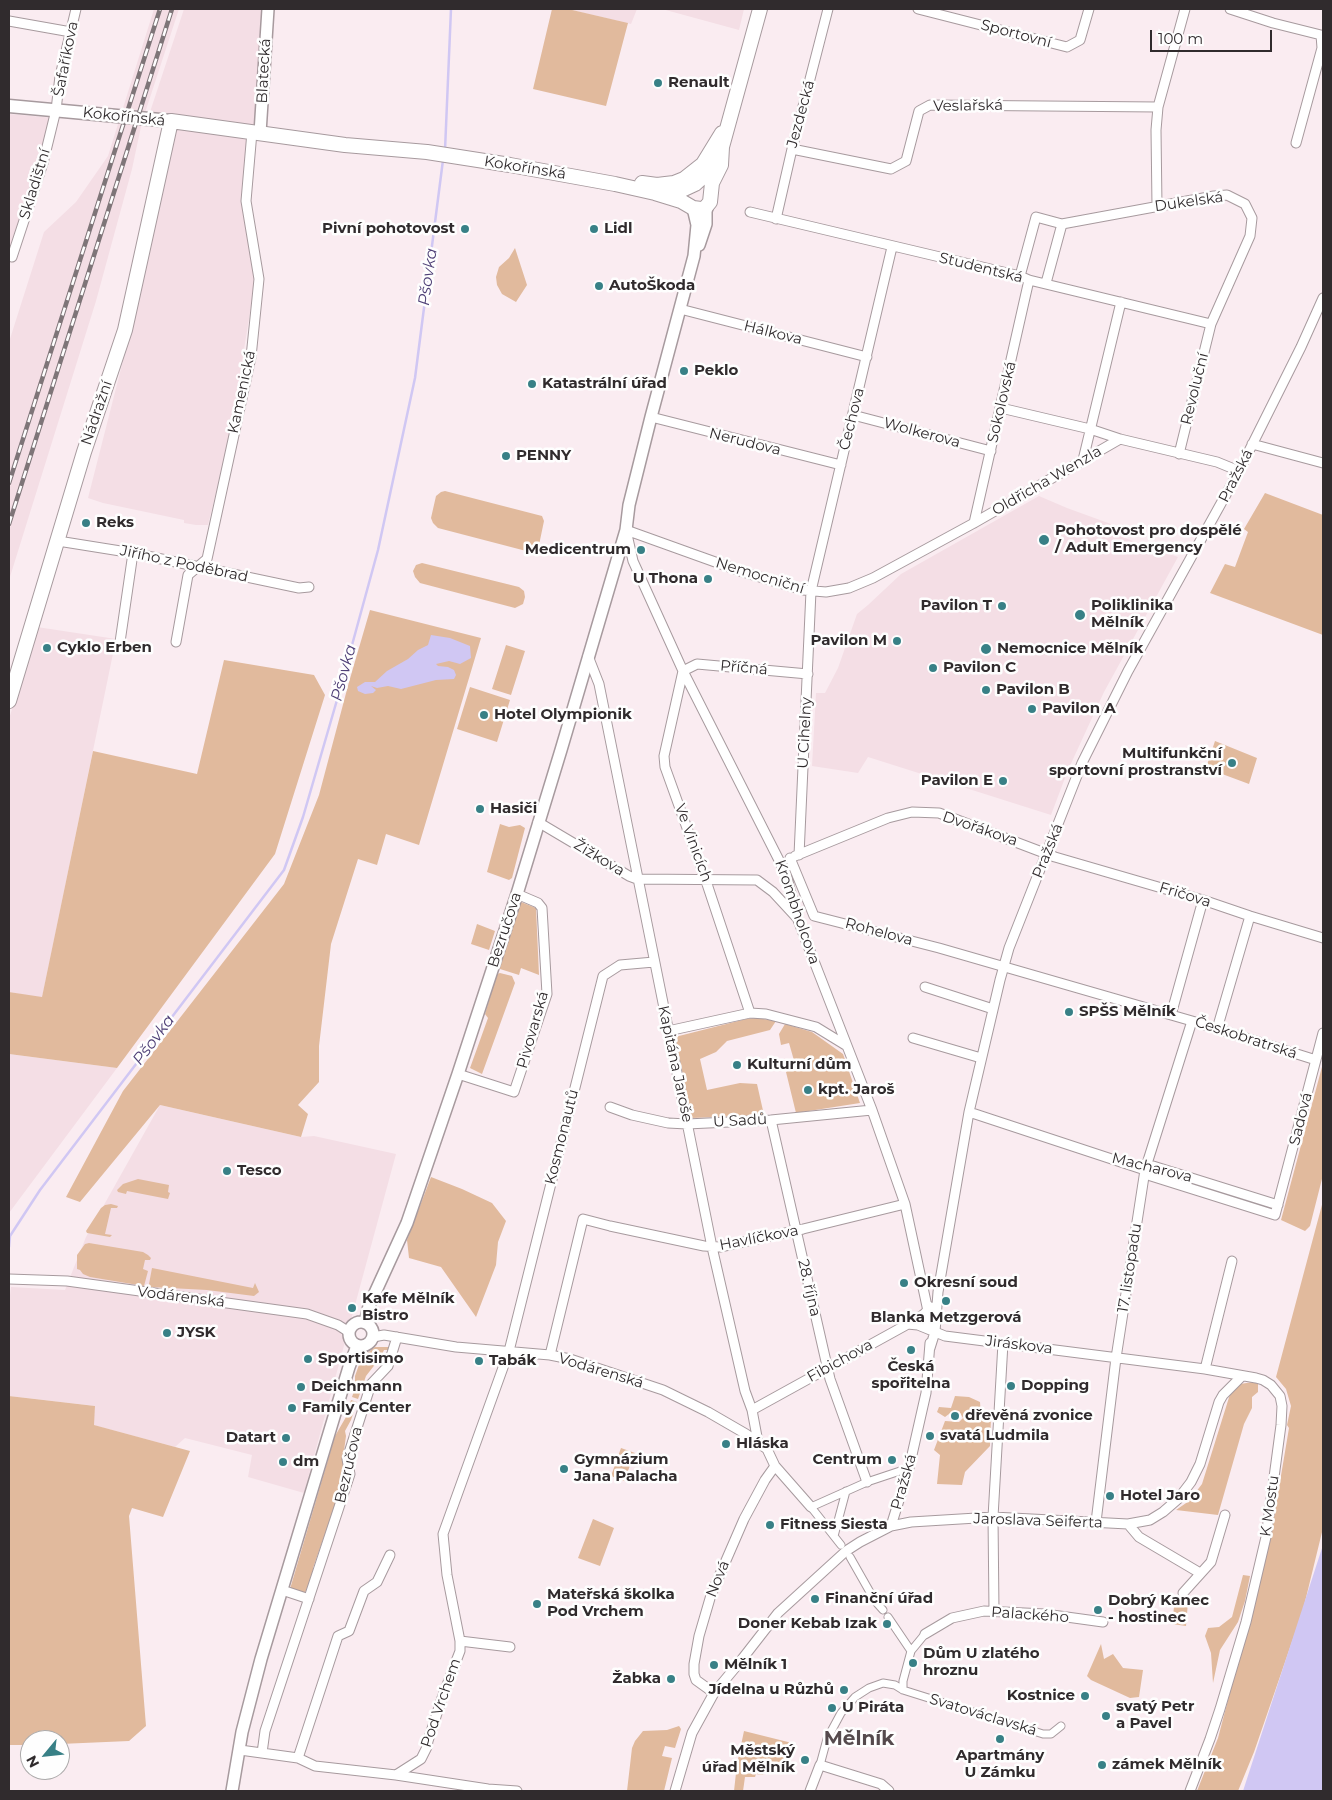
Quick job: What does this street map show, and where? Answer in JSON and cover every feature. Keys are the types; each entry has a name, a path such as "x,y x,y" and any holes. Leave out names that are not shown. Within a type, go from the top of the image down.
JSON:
{"main road":[{"path":"722,147 721,164 712,183 709,199 701,209 691,207 686,199 692,186 710,168 722,147 760,9"},
{"name":"Kokořínská","path":"9,106 171,121 345,145 395,148 449,155 615,184 655,193 681,201 691,207"},
{"name":"Nádražní","path":"9,701 84,452 125,330 171,121"},
{"path":"615,184 637,182 658,185 674,183 684,179 703,164 730,122"},
{"path":"692,186 699,184 707,187 709,199"},
{"name":"Kokořínská","path":"655,193 676,192 692,186"}],"street":[{"name":"Šafaříkova","path":"56,110 60,76 76,9"},
{"name":"Blatecká","path":"260,133 268,9"},
{"name":"Jezdecká","path":"776,219 828,9"},
{"name":"Sportovní","path":"918,9 1067,47 1080,40 1089,9"},
{"path":"1157,206 1156,138 1158,106 1184,9"},
{"path":"1230,9 1322,36 1322,48 1296,143"},
{"path":"9,21 71,32"},
{"name":"Veslařská","path":"792,149 891,170 906,161 919,111 930,105 1158,106"},
{"name":"Skladištní","path":"12,257 43,163 56,110"},
{"name":"Kamenická","path":"176,642 188,575 207,559 251,357 259,279 246,202 260,133"},
{"name":"Dukelská","path":"1062,224 1227,195 1240,200 1251,213 1250,236 1211,324"},
{"path":"694,256 706,224 706,211 709,199"},
{"path":"691,207 697,225 694,256"},
{"name":"Studentská","path":"750,212 1020,276 1211,324"},
{"path":"1020,276 1036,217 1062,224 1046,283"},
{"name":"Čechova","path":"811,591 892,247"},
{"name":"Bezručova","path":"365,1323 372,1299 407,1223 517,894 626,530 629,505 650,417 694,256"},
{"name":"Sokolovská","path":"974,523 1030,280"},
{"name":"Pražská","path":"929,1336 969,1112 1009,948 1082,763 1128,671 1239,471 1301,347 1323,298"},
{"path":"1083,460 1121,302"},
{"name":"Hálkova","path":"680,310 867,357"},
{"name":"Revoluční","path":"1179,454 1211,324"},
{"name":"Oldřicha Wenzla","path":"1001,408 1217,462 1239,471"},
{"name":"Wolkerova","path":"853,415 990,451"},
{"name":"Nerudova","path":"650,417 841,466"},
{"name":"Oldřicha Wenzla","path":"974,523 1120,439"},
{"name":"Pražská","path":"1252,444 1323,462"},
{"name":"Nemocniční","path":"626,530 743,572 811,591 838,590 873,578 974,523"},
{"name":"Krombholcova","path":"626,530 633,560 683,671 785,860 786,874 798,920 872,1110 905,1204 928,1311"},
{"name":"Jiřího z Poděbrad","path":"58,541 133,553 299,588 309,587"},
{"path":"120,642 133,553"},
{"name":"U Cihelny","path":"800,855 811,591"},
{"name":"Kapitána Jaroše","path":"588,655 599,684 712,1247 745,1391 752,1410 758,1442 767,1448 775,1466 811,1507"},
{"name":"Příčná","path":"683,671 697,664 808,674"},
{"name":"Ve Vinicích","path":"683,671 664,756 665,767 705,878 750,1013"},
{"name":"Dvořákova","path":"800,855 888,818 912,812 939,814 1046,854"},
{"name":"Žižkova","path":"538,822 637,879 705,878 757,880 773,892 798,920"},
{"name":"Fričova","path":"1046,854 1203,900 1323,938"},
{"path":"785,860 800,855"},
{"name":"Rohelova","path":"785,860 814,916 1004,967"},
{"name":"Pivovarská","path":"458,1074 514,1092 547,994 542,908 538,903 517,894"},
{"path":"1171,1015 1203,900"},
{"path":"1217,1029 1250,916"},
{"name":"Kosmonautů","path":"509,1351 603,976 620,965 654,962"},
{"name":"Českobratrská","path":"1004,967 1192,1021 1316,1060"},
{"path":"925,987 993,1009"},
{"path":"668,1031 750,1013 766,1014 816,1027 847,1046 846,1044"},
{"name":"17. listopadu","path":"1096,1522 1116,1358 1145,1170 1192,1021"},
{"name":"Sadová","path":"1145,1170 1151,1176 1275,1214 1323,1033"},
{"path":"912,1038 981,1058"},
{"name":"U Sadů","path":"610,1107 632,1115 668,1123 687,1124 771,1120 872,1110"},
{"name":"Macharova","path":"969,1112 1145,1170 1153,1166 1278,1205"},
{"name":"28. října","path":"771,1120 827,1368 867,1482"},
{"name":"Havlíčkova","path":"550,1355 583,1219 712,1247 720,1247 796,1231 905,1204"},
{"path":"1205,1369 1232,1261"},
{"name":"Vodárenská","path":"10,1279 67,1281 307,1314 338,1325 349,1332"},
{"path":"921,1281 926,1286 932,1286 940,1281"},
{"name":"Pražská","path":"891,1526 910,1468 926,1393 929,1336 928,1311 938,1292"},
{"name":"Fibichova","path":"752,1410 928,1311"},
{"path":"365,1323 372,1329 373,1337 366,1346 357,1346 350,1340 349,1332 353,1325 365,1323"},
{"path":"907,1324 912,1324 929,1336"},
{"name":"Vodárenská","path":"373,1337 384,1335 456,1347 550,1355 570,1359 663,1390 708,1412 758,1442"},
{"name":"Jiráskova","path":"929,1336 1003,1342 1205,1369"},
{"name":"Bezručova","path":"262,1753 265,1730 350,1474 347,1459 371,1384 388,1366 397,1337"},
{"path":"994,1611 993,1517 1003,1342"},
{"name":"Bezručova","path":"232,1791 250,1699 346,1376 357,1346"},
{"name":"Pod Vrchem","path":"396,1775 421,1759 427,1747 430,1732 460,1651 460,1641 447,1575 443,1534 509,1351"},
{"name":"K Mostu","path":"1190,1791 1210,1739 1246,1622 1266,1537 1282,1425 1282,1406 1276,1391 1271,1385 1262,1380 1205,1369"},
{"name":"Jaroslava Seiferta","path":"675,1791 692,1734 714,1693 778,1613 846,1551 891,1526 911,1522 993,1517 1128,1524 1150,1520 1178,1499 1191,1482 1200,1464 1219,1402 1240,1377"},
{"name":"Nová","path":"714,1693 696,1680 694,1674 699,1636 711,1595 744,1519 765,1480 775,1466"},
{"path":"882,1610 846,1551 811,1507 867,1482 910,1468"},
{"path":"834,1536 846,1492"},
{"path":"1183,1593 1211,1562 1225,1515"},
{"path":"1128,1524 1139,1537 1200,1573"},
{"path":"298,1758 338,1636 349,1631 364,1591 377,1582 390,1554"},
{"path":"282,1590 310,1599"},
{"name":"Palackého","path":"911,1651 925,1634 952,1618 984,1611 1045,1614 1103,1622"},
{"path":"888,1617 911,1651 903,1681 903,1690"},
{"path":"460,1641 510,1647"},
{"name":"Svatováclavská","path":"820,1765 827,1739 841,1713 855,1697 869,1688 883,1683 895,1685 903,1690 1043,1734 1051,1734 1061,1726"},
{"path":"240,1750 298,1758 315,1766 396,1775 488,1790 517,1791"},
{"path":"810,1791 820,1765 888,1791"}],"shaded area":[{"path":"154,9 179,9 142,122 132,169 96,301 9,580 9,342 44,232 76,202 108,156"},
{"path":"184,9 265,9 257,121 244,200 256,276 230,435 208,525 184,523 184,520 103,503 88,498 138,302 178,118 150,112"},
{"path":"552,9 568,9 628,23 606,106 533,89"},
{"path":"567,9 637,9 631,24"},
{"path":"662,9 744,9 739,30"},
{"path":"9,114 55,118 9,256"},
{"path":"515,248 527,285 516,302 502,294 497,285 496,277 499,267 509,258"},
{"path":"445,491 542,516 544,521 539,545 530,552 438,528 431,518 436,496"},
{"path":"1265,493 1323,515 1323,635 1210,593 1225,564 1235,567 1248,532 1244,529"},
{"name":"Nemocnice Mělník","path":"1039,496 1111,524 1108,532 1178,557 1104,692 1068,770 1051,815 868,757 858,773 812,766 816,693 825,693 838,668 857,614 901,574"},
{"path":"422,563 519,587 524,591 523,604 515,608 420,583 413,571 416,565"},
{"path":"370,610 481,638 419,845 386,834 377,865 358,859 331,944 319,1046 319,1082 298,1105 308,1114 301,1137 160,1105 80,1202 66,1197 123,1091 284,884 319,795"},
{"path":"37,627 116,639 42,998 9,992 9,719"},
{"path":"431,635 450,638 470,646 471,658 460,664 449,661 436,664 454,670 456,675 454,679 436,680 401,689 388,686 377,688 371,686 376,690 373,693 365,694 358,691 357,687 365,682 375,682 387,671 428,645"},
{"path":"506,645 525,651 511,695 492,689"},
{"path":"224,660 314,675 325,695 275,854 117,1068 9,1054 9,992 42,997 93,751 197,774"},
{"name":"Hotel Olympionik","path":"470,687 510,700 497,742 457,729"},
{"name":"Multifunkční sportovní prostranství","path":"1215,741 1257,758 1249,784 1206,768"},
{"path":"500,824 509,827 520,825 525,828 512,878 509,880 487,872"},
{"path":"521,902 536,908 539,975 521,968 519,975 500,969"},
{"path":"477,924 495,931 489,950 471,944"},
{"path":"497,974 512,976 515,983 482,1074 470,1068 488,1018 485,1014"},
{"path":"757,1018 776,1021 770,1030 727,1041 716,1052 700,1059 707,1090 740,1083 757,1084 764,1115 692,1118 675,1037 746,1019"},
{"path":"785,1024 812,1032 843,1054 860,1103 796,1113 786,1072 795,1064 789,1043 781,1045 779,1034"},
{"path":"9,1054 117,1068 9,1213"},
{"path":"1323,1063 1323,1175 1310,1226 1305,1231 1281,1220"},
{"path":"160,1105 301,1137 314,1136 396,1154 304,1493 248,1477 252,1455 185,1438 175,1447 93,1425 95,1406 9,1396 9,1303 11,1287 65,1290 86,1237"},
{"path":"431,1177 492,1203 506,1221 498,1242 496,1265 476,1317 441,1267 409,1258 407,1240"},
{"path":"138,1179 169,1185 168,1192 170,1193 168,1199 127,1191 126,1194 118,1192 117,1190 123,1184"},
{"path":"1323,1201 1323,1528 1303,1610 1254,1752 1238,1791 1197,1791 1218,1738 1270,1541 1291,1406 1286,1389 1276,1377"},
{"path":"111,1204 118,1206 117,1208 111,1208 105,1234 112,1235 110,1237 87,1233 86,1231 101,1208"},
{"path":"89,1243 143,1252 148,1255 151,1258 150,1260 145,1260 143,1269 148,1271 144,1286 90,1277 83,1274 77,1269 77,1255 85,1244"},
{"path":"152,1268 253,1288 255,1283 259,1292 254,1296 207,1290 151,1287 149,1284"},
{"path":"375,1347 389,1347 388,1350 384,1350 366,1376 358,1399 352,1397 355,1388 355,1376 360,1362"},
{"path":"1253,1382 1258,1384 1258,1392 1252,1397 1252,1408 1244,1424 1218,1515 1176,1510 1189,1501 1202,1484 1231,1391 1240,1384"},
{"path":"9,1396 95,1406 94,1425 190,1451 163,1517 132,1508 129,1516 146,1726 129,1741 70,1744 70,1730 20,1730 20,1745 9,1745"},
{"path":"955,1396 969,1397 980,1402 981,1417 991,1417 990,1446 965,1472 962,1485 937,1484 940,1455 934,1450 945,1421 959,1422 963,1418 959,1411 953,1411 945,1417 937,1412 939,1407 951,1408"},
{"path":"351,1400 357,1402 345,1431 343,1458 346,1474 313,1568 315,1570 304,1595 290,1589 335,1436 346,1417"},
{"path":"621,1448 635,1453 624,1481 611,1476"},
{"path":"593,1519 614,1528 600,1566 578,1558"},
{"path":"1323,1545 1323,1791 1243,1791"},
{"path":"1243,1575 1250,1576 1245,1601 1238,1622 1220,1650 1213,1683 1211,1653 1205,1636 1208,1628 1219,1627 1232,1617"},
{"path":"1183,1596 1188,1602 1186,1626 1172,1624 1174,1607"},
{"path":"1101,1644 1104,1659 1113,1654 1123,1668 1143,1670 1139,1697 1130,1698 1091,1680 1087,1676"},
{"path":"679,1726 681,1729 675,1748 665,1746 662,1756 672,1758 664,1791 627,1791 632,1748 643,1731 667,1730"},
{"path":"744,1731 792,1743 784,1774 765,1770 763,1775 756,1774 755,1777 745,1777 743,1791 734,1791 737,1764"}],"waterway":[{"name":"Pšovka","path":"445,150 451,9"},
{"name":"Pšovka","path":"9,1247 10,1236 40,1190 284,870 303,817 378,550 415,378 443,160"}],"railway":[{"path":"9,483 160,9"},
{"path":"9,524 172,9"}],"place":[{"name":"Renault","path":"658,83"},
{"name":"Pivní pohotovost","path":"465,229"},
{"name":"Lidl","path":"594,229"},
{"name":"AutoŠkoda","path":"599,286"},
{"name":"Peklo","path":"684,371"},
{"name":"Katastrální úřad","path":"532,384"},
{"name":"PENNY","path":"506,456"},
{"name":"Reks","path":"86,523"},
{"name":"Pohotovost pro dospělé / Adult Emergency","path":"1044,540"},
{"name":"Medicentrum","path":"641,550"},
{"name":"U Thona","path":"708,579"},
{"name":"Pavilon T","path":"1002,606"},
{"name":"Poliklinika Mělník","path":"1080,615"},
{"name":"Pavilon M","path":"897,641"},
{"name":"Cyklo Erben","path":"47,648"},
{"name":"Nemocnice Mělník","path":"986,649"},
{"name":"Pavilon C","path":"933,668"},
{"name":"Pavilon B","path":"986,690"},
{"name":"Pavilon A","path":"1032,709"},
{"name":"Hotel Olympionik","path":"484,715"},
{"name":"Multifunkční sportovní prostranství","path":"1232,763"},
{"name":"Pavilon E","path":"1003,781"},
{"name":"Hasiči","path":"480,809"},
{"name":"SPŠS Mělník","path":"1069,1012"},
{"name":"Kulturní dům","path":"737,1065"},
{"name":"kpt. Jaroš","path":"808,1090"},
{"name":"Tesco","path":"227,1171"},
{"name":"Okresní soud","path":"904,1283"},
{"name":"Blanka Metzgerová","path":"946,1301"},
{"name":"Kafe Mělník Bistro","path":"352,1308"},
{"name":"JYSK","path":"167,1333"},
{"name":"Česká spořitelna","path":"911,1350"},
{"name":"Sportisimo","path":"308,1359"},
{"name":"Tabák","path":"479,1361"},
{"name":"Dopping","path":"1011,1386"},
{"name":"Deichmann","path":"301,1387"},
{"name":"Family Center","path":"292,1408"},
{"name":"dřevěná zvonice","path":"955,1416"},
{"name":"svatá Ludmila","path":"930,1436"},
{"name":"Datart","path":"286,1438"},
{"name":"Hláska","path":"726,1444"},
{"name":"Centrum","path":"892,1460"},
{"name":"dm","path":"283,1462"},
{"name":"Gymnázium Jana Palacha","path":"564,1469"},
{"name":"Hotel Jaro","path":"1110,1496"},
{"name":"Fitness Siesta","path":"770,1525"},
{"name":"Finanční úřad","path":"815,1599"},
{"name":"Mateřská školka Pod Vrchem","path":"537,1604"},
{"name":"Dobrý Kanec - hostinec","path":"1098,1610"},
{"name":"Doner Kebab Izak","path":"887,1624"},
{"name":"Dům U zlatého hroznu","path":"913,1663"},
{"name":"Mělník 1","path":"714,1665"},
{"name":"Žabka","path":"671,1679"},
{"name":"Jídelna u Růzhů","path":"844,1690"},
{"name":"Kostnice","path":"1085,1696"},
{"name":"U Piráta","path":"832,1708"},
{"name":"svatý Petr a Pavel","path":"1106,1716"},
{"name":"Apartmány U Zámku","path":"1000,1739"},
{"name":"Městský úřad Mělník","path":"805,1760"},
{"name":"zámek Mělník","path":"1102,1765"}],"district":[{"name":"Mělník","path":"859,1739"}]}
